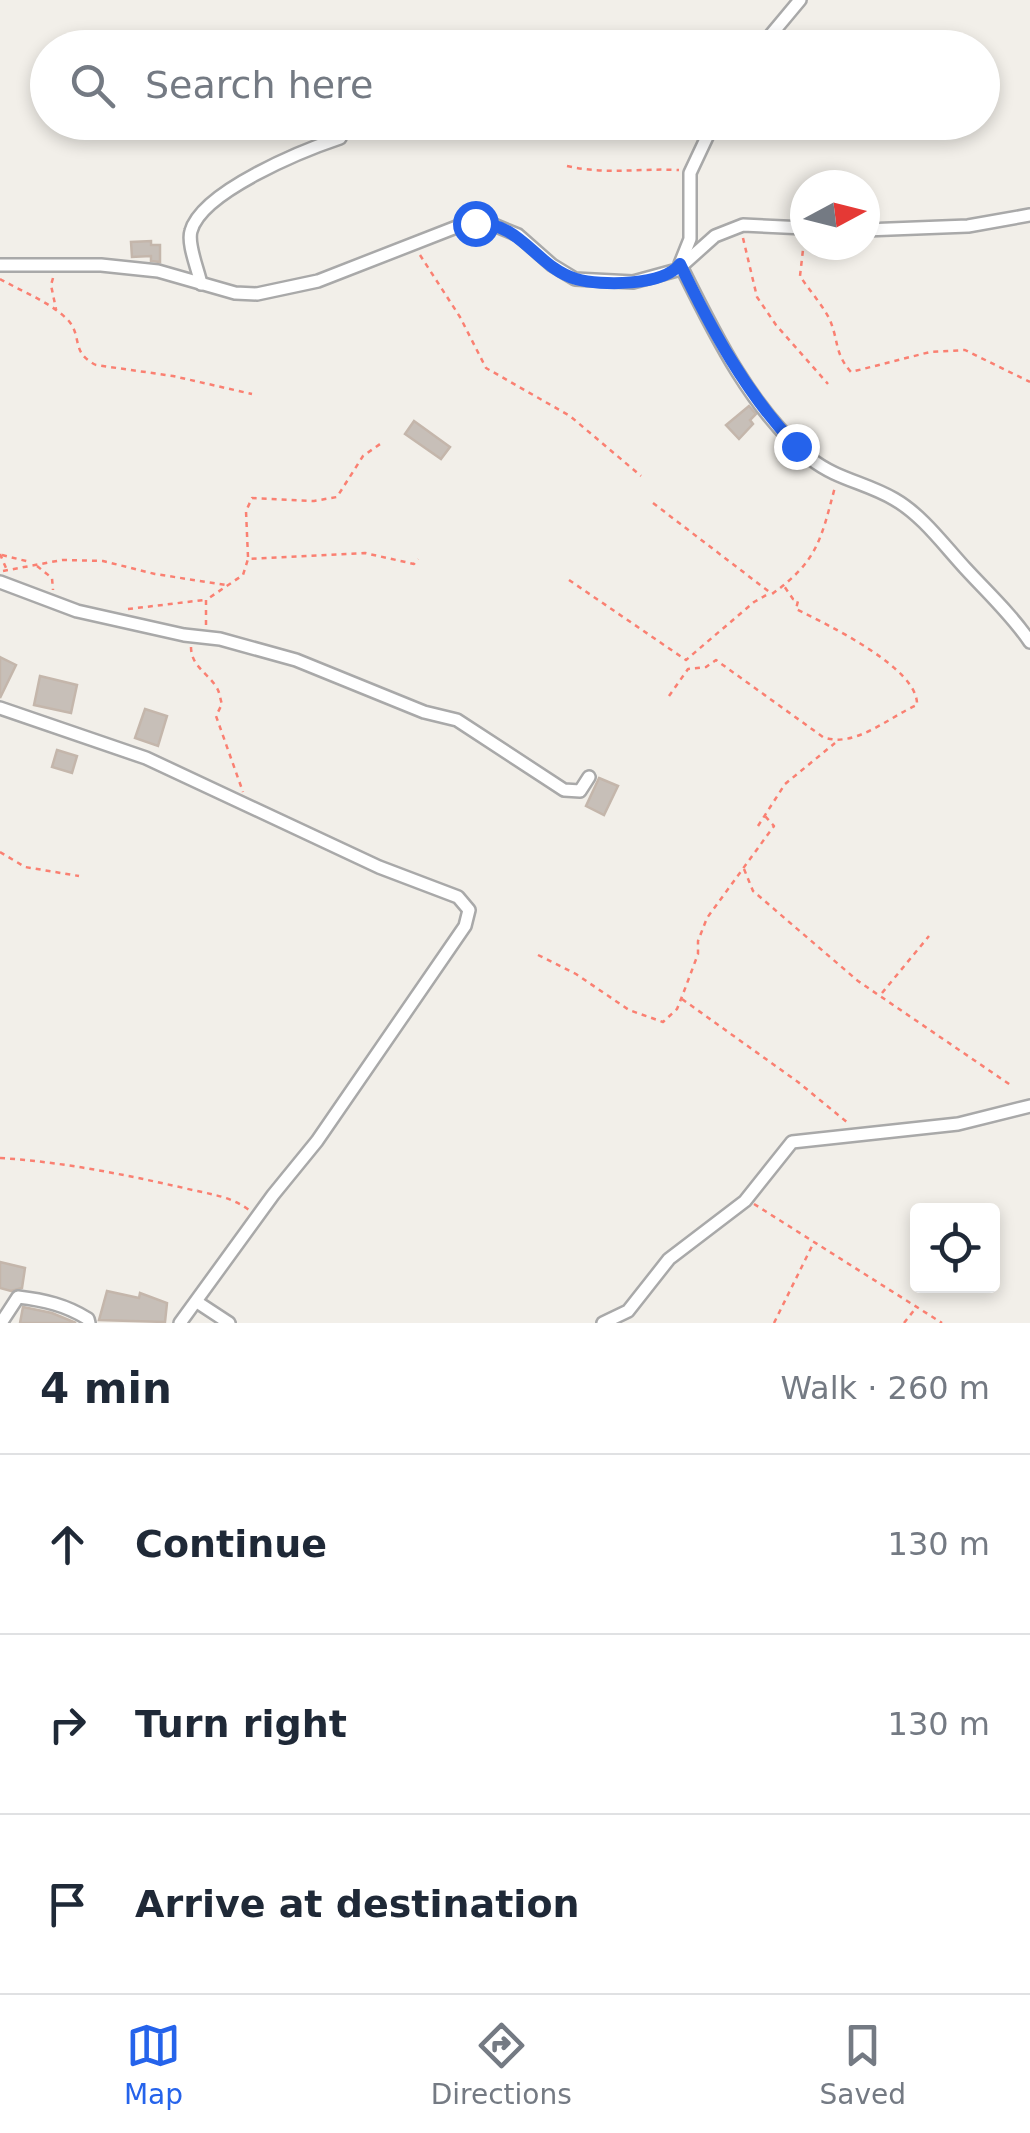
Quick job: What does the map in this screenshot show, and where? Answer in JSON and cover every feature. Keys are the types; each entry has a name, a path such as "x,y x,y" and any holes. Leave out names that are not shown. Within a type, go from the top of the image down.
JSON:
{"street":[{"path":"775,30 800,0"},
{"path":"201,284 190,234 196,220 251,176 335,140"},
{"path":"705,140 690,171 690,239 680,264 709,322 762,405 796,446 819,465 907,508 984,587 1030,642"},
{"path":"880,229 968,226 1030,215"},
{"path":"0,265 158,271 235,293 256,294 318,281 460,226 489,222 518,235 552,266 575,278 649,280 668,274 715,236 739,227 790,231"},
{"path":"3,576 77,610 296,660 424,712 457,720 564,790 580,791 589,777"},
{"path":"0,708 146,758 379,866 458,897 470,910 465,926 317,1141 180,1323"},
{"path":"603,1323 628,1311 669,1259 747,1198 792,1142 958,1124 1030,1106"},
{"path":"1,1323 18,1297 50,1301 78,1312 89,1323"},
{"path":"197,1302 229,1323"}],"path":[{"path":"566,166 604,173 632,169 690,171"},
{"path":"739,227 757,298 776,326 828,384"},
{"path":"415,245 460,316 486,368 570,416 641,476"},
{"path":"802,260 800,276 826,312 838,356 851,372 930,352 966,350 1030,382"},
{"path":"57,310 51,286 64,265"},
{"path":"0,280 57,310 72,324 78,351 96,365 173,376 252,394"},
{"path":"128,610 206,600 243,574 248,559 246,511 252,498 314,501 337,497 363,456 383,442"},
{"path":"568,580 686,660 754,602 800,574 815,553 838,476"},
{"path":"653,503 771,592"},
{"path":"248,559 365,554 414,564 418,559"},
{"path":"3,576 1,555 34,564 52,578 54,602"},
{"path":"3,576 34,564 103,560 155,574 228,585"},
{"path":"0,572 3,576"},
{"path":"758,826 785,784 836,742 917,705 916,692 890,663 796,610 798,600 784,586"},
{"path":"206,600 206,630 192,642 190,653 201,672 216,686 222,704 216,716 243,786 244,803"},
{"path":"669,696 688,668 706,666 716,660 823,737 836,742"},
{"path":"538,955 585,979 629,1010 664,1022 677,1008 708,918 774,826 764,815"},
{"path":"0,852 25,867 79,876"},
{"path":"744,868 753,891 858,981 1012,1086"},
{"path":"880,995 929,936"},
{"path":"681,998 798,1082 862,1134"},
{"path":"0,1158 77,1165 214,1194 237,1201 256,1219"},
{"path":"747,1198 813,1244 942,1323"},
{"path":"774,1323 813,1244"},
{"path":"904,1323 916,1308"}],"building":[{"path":"151,241 151,245 160,245 160,262 151,261 151,256 132,257 131,242"},
{"path":"749,406 756,414 750,420 753,424 739,439 726,425"},
{"path":"414,421 450,447 441,459 405,434"},
{"path":"0,657 16,665 0,698"},
{"path":"40,676 77,685 71,713 34,705"},
{"path":"145,709 167,716 158,746 135,738"},
{"path":"57,750 77,756 72,773 52,767"},
{"path":"599,778 618,786 604,815 586,806"},
{"path":"0,1262 25,1268 22,1288 0,1288"},
{"path":"107,1291 139,1298 140,1293 167,1303 165,1322 99,1320"},
{"path":"23,1307 52,1313 76,1323 20,1323"}],"route":[{"path":"475,223 489,222 518,235 552,266 575,278 634,282 668,274 680,264 729,356 796,446"}]}
